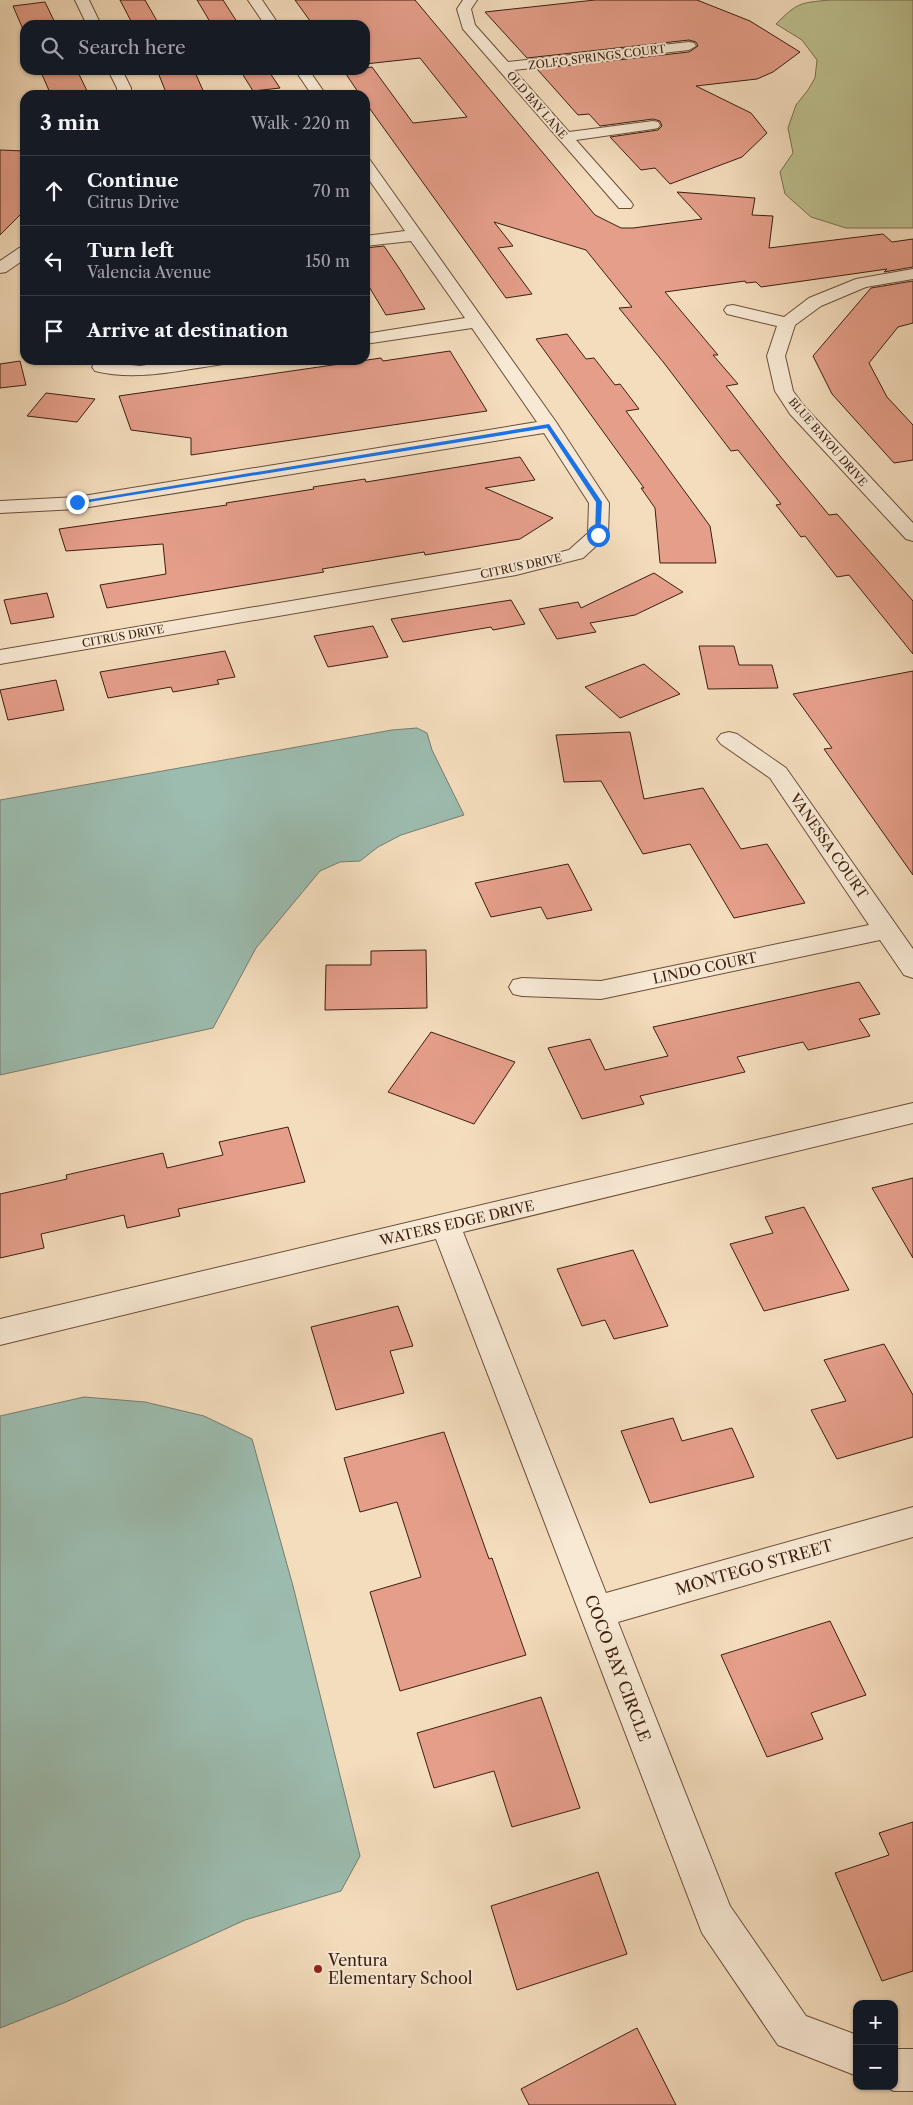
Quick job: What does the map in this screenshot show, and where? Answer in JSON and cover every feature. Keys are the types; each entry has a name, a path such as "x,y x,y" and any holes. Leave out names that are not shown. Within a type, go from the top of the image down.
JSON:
{"street":[{"path":"82,0 92,20"},
{"path":"255,0 269,20"},
{"name":"OLD BAY LANE","path":"470,0 464,9 468,26 625,205"},
{"name":"ZOLFO SPRINGS COURT","path":"504,67 690,46"},
{"path":"118,75 124,90"},
{"path":"305,75 316,90"},
{"path":"564,137 653,125"},
{"name":"CITRUS DRIVE","path":"0,657 516,569 576,554 598,535 599,502 549,426 370,171"},
{"path":"370,241 416,235"},
{"path":"0,268 20,255"},
{"path":"734,310 786,323 815,302 862,283 913,274"},
{"path":"370,337 476,322"},
{"name":"BLUE BAYOU DRIVE","path":"786,323 776,356 784,391 797,410 913,535"},
{"path":"101,367 140,371 182,365"},
{"path":"0,507 77,502 549,426"},
{"name":"VANESSA COURT","path":"729,739 778,772 913,968"},
{"name":"LINDO COURT","path":"522,986 600,990 886,930"},
{"name":"WATERS EDGE DRIVE","path":"0,1332 913,1113"},
{"name":"COCO BAY CIRCLE","path":"446,1226 716,1920 792,2031 853,2054"},
{"name":"MONTEGO STREET","path":"596,1612 913,1522"},
{"path":"898,2070 913,2070"}],"green space":[{"path":"830,0 913,0 913,228 846,228 811,217 785,194 780,172 793,153 788,128 796,105 815,78 817,60 802,40 776,24 789,11 800,5"}],"shaded area":[{"path":"417,728 427,733 432,750 464,815 401,835 378,847 360,861 340,862 320,871 256,948 213,1028 0,1075 0,800 392,730"},
{"path":"84,1397 145,1402 204,1416 252,1439 293,1586 360,1856 341,1891 245,1920 66,2002 0,2028 0,1416"}],"building":[{"path":"120,0 145,0 156,20 130,20"},
{"path":"197,0 223,0 236,20 209,20"},
{"path":"295,0 415,0 595,215 621,228 702,219 677,192 755,198 752,215 773,216 769,248 883,234 892,242 913,239 913,267 761,287 756,282 746,283 745,281 665,292 718,355 713,355 738,384 726,386 780,456 829,515 837,514 913,601 913,654 849,575 837,577 805,536 801,537 776,505 781,504 738,450 731,451 664,363 619,308 632,307 586,250 494,222 513,246 498,248 532,294 506,298 370,109 370,90 357,90 347,75 370,75 370,67 372,67 413,123 467,117 420,58 370,63 370,20 309,20"},
{"path":"595,0 697,0 750,21 800,52 773,72 757,79 696,86 751,113 767,133 742,157 670,184 655,168 641,170 610,137 658,130 662,126 660,121 653,119 600,126 589,114 578,115 537,69 689,52 698,46 696,42 689,40 527,58 485,12"},
{"path":"45,2 54,20 20,20 20,22 13,6"},
{"path":"42,75 79,75 87,90 49,90"},
{"path":"159,75 196,75 203,90 165,90"},
{"path":"243,75 271,75 280,88 262,90 252,90"},
{"path":"0,150 20,151 20,215 0,235"},
{"path":"384,246 425,309 386,315 370,288 370,247"},
{"path":"913,281 913,323 898,327 869,363 887,397 913,425 913,460 894,463 832,394 813,356 871,288"},
{"path":"567,334 586,359 594,358 615,385 620,384 639,409 626,411 710,526 716,563 660,563 655,508 641,488 644,488 536,339"},
{"path":"450,351 487,411 191,455 191,438 131,430 119,396 333,365 370,365 370,360 381,358 383,361"},
{"path":"20,361 26,385 0,388 0,364"},
{"path":"46,393 95,399 77,422 27,416"},
{"path":"520,457 535,480 485,488 553,518 520,539 425,555 424,552 322,569 324,572 107,608 100,585 166,574 163,544 66,551 59,529 227,505 226,503 314,489 313,487 365,479 366,482"},
{"path":"654,573 683,592 635,615 590,623 596,632 557,639 539,609 578,602 581,608"},
{"path":"47,593 54,617 11,624 4,600"},
{"path":"511,600 525,624 493,630 491,627 403,642 391,619"},
{"path":"373,626 388,657 328,667 314,636"},
{"path":"699,646 734,646 739,665 772,665 778,688 708,689"},
{"path":"225,651 235,677 217,680 219,684 173,692 171,687 108,698 100,672"},
{"path":"644,664 680,694 620,718 585,687"},
{"path":"913,671 913,875 824,749 832,748 793,694"},
{"path":"56,680 64,710 8,720 0,690"},
{"path":"630,732 644,799 703,788 741,849 767,844 805,903 734,918 690,844 643,854 601,781 564,782 556,735"},
{"path":"568,864 592,910 547,919 541,907 491,917 475,883"},
{"path":"426,950 427,1008 325,1010 326,965 371,965 371,951"},
{"path":"859,982 880,1014 859,1019 870,1036 808,1050 803,1042 737,1057 745,1072 640,1096 644,1104 582,1119 548,1048 590,1039 605,1070 668,1056 653,1027"},
{"path":"431,1032 515,1062 474,1124 388,1092"},
{"path":"288,1127 305,1182 178,1209 180,1216 127,1228 124,1215 41,1234 44,1248 0,1258 0,1194 67,1179 66,1175 163,1153 167,1168 223,1155 219,1142"},
{"path":"913,1178 913,1258 872,1188"},
{"path":"804,1207 849,1290 764,1311 730,1244 773,1233 765,1217"},
{"path":"633,1250 668,1326 614,1339 605,1320 582,1326 557,1269"},
{"path":"398,1306 413,1346 390,1351 404,1393 336,1410 311,1327"},
{"path":"884,1344 913,1395 913,1437 837,1459 811,1410 846,1401 824,1360"},
{"path":"673,1418 682,1441 732,1428 754,1477 650,1503 621,1431"},
{"path":"444,1432 489,1559 492,1558 526,1655 400,1691 370,1592 421,1577 397,1502 360,1512 344,1458"},
{"path":"830,1621 866,1695 811,1713 823,1739 767,1757 721,1655"},
{"path":"541,1697 580,1808 512,1827 494,1771 434,1788 417,1733"},
{"path":"913,1822 913,1971 882,1981 835,1873 889,1855 879,1833"},
{"path":"598,1872 627,1954 517,1990 491,1906"},
{"path":"637,2028 676,2105 529,2105 521,2089"}],"place":[{"name":"Ventura Elementary School","path":"318,1969"}],"route":[{"path":"77,502 549,426 599,502 598,535"}]}
